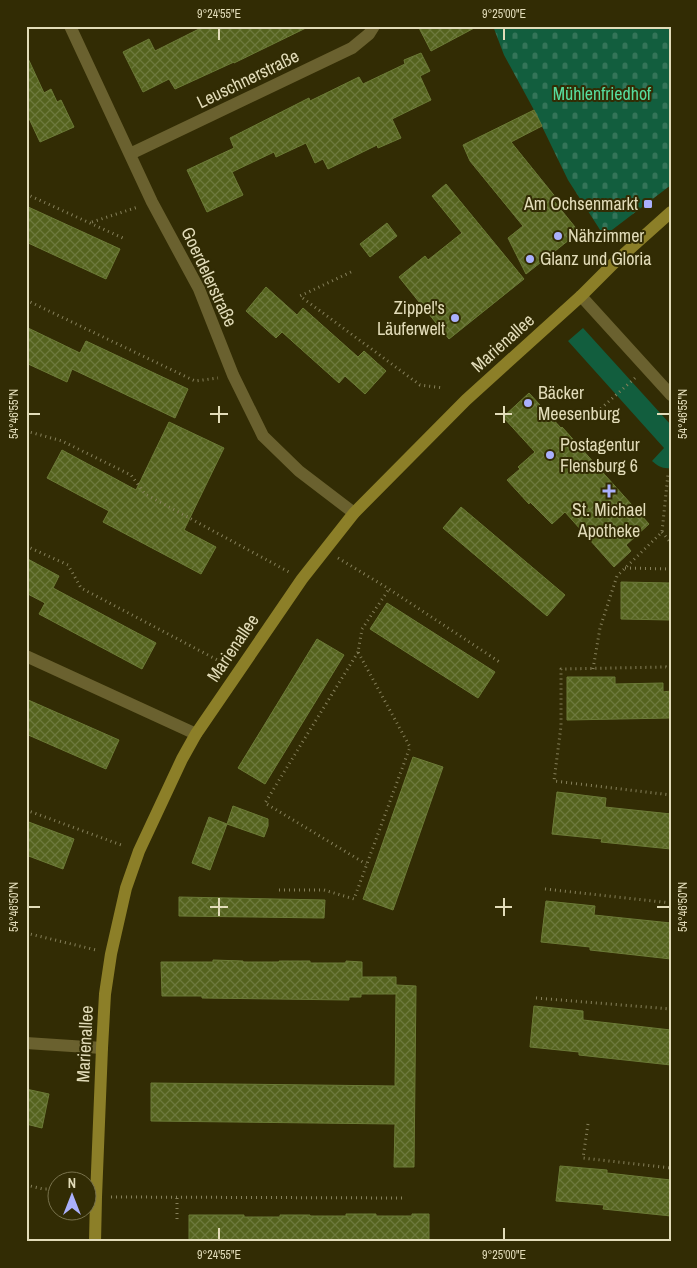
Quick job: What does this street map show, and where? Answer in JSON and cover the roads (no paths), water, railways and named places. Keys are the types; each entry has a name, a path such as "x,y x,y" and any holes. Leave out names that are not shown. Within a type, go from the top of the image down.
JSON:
{"main road":[{"name":"Marienallee","path":"95,1242 102,1048 111,954 126,888 139,851 182,759 196,734 302,579 354,513 466,400 671,212"}],"street":[{"name":"Goerdelerstraße","path":"70,26 152,202 199,289 233,375 263,436 299,470 354,513"},
{"name":"Leuschnerstraße","path":"130,154 352,48 369,34 374,26"},
{"path":"581,296 671,395"},
{"path":"26,656 196,734"},
{"path":"26,1043 102,1048"}],"place":[{"name":"Am Ochsenmarkt","path":"648,204"},
{"name":"Nähzimmer","path":"558,236"},
{"name":"Glanz und Gloria","path":"530,259"},
{"name":"Zippel's Läuferwelt","path":"455,318"},
{"name":"Bäcker Meesenburg","path":"528,403"},
{"name":"Postagentur Flensburg 6","path":"550,455"},
{"name":"St. Michael Apotheke","path":"609,491"}],"park label":[{"name":"Mühlenfriedhof","path":"602,94"}]}
